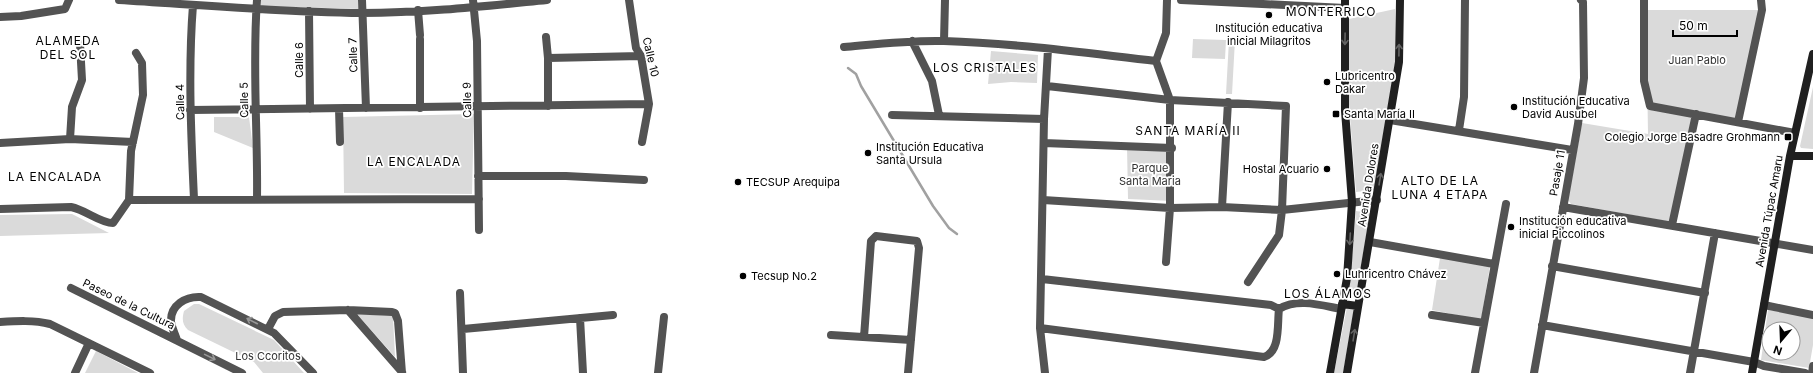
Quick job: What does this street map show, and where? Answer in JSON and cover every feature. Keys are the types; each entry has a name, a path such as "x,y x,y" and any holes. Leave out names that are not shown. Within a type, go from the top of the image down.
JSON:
{"main road":[{"name":"Avenida Dolores","path":"1347,373 1399,62 1400,0"},
{"name":"Avenida Dolores","path":"1330,373 1349,263 1352,202 1345,111 1345,4"},
{"name":"Avenida Túpac Amaru","path":"1752,373 1790,156 1813,54"},
{"path":"1790,156 1813,156"},
{"path":"1342,306 1358,306"}],"street":[{"path":"0,17 21,16 65,9 69,0"},
{"path":"119,0 256,9 363,13 418,10 473,4 547,0"},
{"name":"Calle 5","path":"257,0 254,110 258,148 257,199"},
{"name":"Calle 7","path":"362,0 366,108"},
{"name":"Calle 10","path":"629,0 636,48 641,56 649,104 642,142"},
{"path":"944,41 945,0"},
{"path":"1166,262 1172,148 1170,100 1156,61 1166,33 1167,0"},
{"path":"1181,0 1345,4"},
{"path":"1459,130 1464,97 1465,0"},
{"name":"Pasaje 11","path":"1534,373 1584,78 1583,2 1581,0"},
{"path":"1644,0 1644,82 1650,106 1795,133"},
{"path":"1738,122 1762,10 1761,0"},
{"name":"Calle 9","path":"473,4 477,41 479,230"},
{"name":"Calle 4","path":"193,5 191,30 190,110 194,199"},
{"path":"418,10 420,37 420,108"},
{"name":"Calle 6","path":"309,11 310,109"},
{"path":"546,37 548,58 548,106"},
{"path":"912,41 932,81 939,115"},
{"path":"844,47 912,41 944,41 1048,49 1156,61"},
{"path":"70,139 72,107 82,80 80,44"},
{"path":"1045,373 1040,328 1044,119 1048,49"},
{"path":"0,208 71,207 82,210 106,223 113,223 129,200 131,150 143,95 142,63 136,53"},
{"path":"548,58 641,56"},
{"path":"1047,86 1170,100 1286,106 1282,210 1279,235 1248,282"},
{"path":"1222,207 1228,102"},
{"path":"190,110 649,104"},
{"path":"338,109 340,142"},
{"path":"892,114 1044,119"},
{"path":"1672,225 1696,114"},
{"path":"1390,120 1459,130 1572,150"},
{"path":"0,143 70,139 133,142"},
{"path":"1044,143 1172,148"},
{"path":"478,176 566,176 644,180"},
{"path":"129,200 479,200"},
{"path":"1043,200 1170,208 1222,207 1282,210 1377,200"},
{"path":"1475,373 1506,204"},
{"path":"1563,207 1813,250"},
{"path":"1690,373 1715,232"},
{"path":"864,337 871,241 876,236 917,241 919,248 908,373"},
{"path":"1370,242 1494,264"},
{"path":"1552,266 1705,292"},
{"path":"1042,279 1271,305 1279,309"},
{"name":"Paseo de la Cultura","path":"71,288 242,373"},
{"path":"460,293 463,329 463,373"},
{"path":"177,340 171,324 172,317 178,305 188,297 201,297 268,329 281,339 313,373"},
{"path":"1040,328 1264,357 1271,355 1275,348 1279,309 1286,304 1301,302 1342,306"},
{"path":"1764,305 1813,314"},
{"path":"268,329 275,316 280,313 348,310 388,311 395,313 398,321 402,373"},
{"path":"348,310 402,373"},
{"path":"1432,314 1484,323"},
{"path":"463,329 613,315"},
{"path":"658,373 664,317"},
{"path":"580,318 583,373"},
{"path":"0,322 40,322 50,324 150,373"},
{"path":"1542,325 1694,351 1805,373"},
{"path":"831,335 911,340"},
{"path":"75,373 89,343"},
{"path":"1812,373 1813,366"}],"green space":[{"path":"261,0 358,0 359,9 261,6"},
{"path":"1395,9 1396,58 1374,190 1356,192 1349,104 1349,19"},
{"name":"Juan Pablo","path":"1646,10 1760,10 1736,122 1694,114 1671,222 1571,204 1568,200 1582,123 1648,134"},
{"path":"1193,39 1226,40 1225,59 1192,58"},
{"path":"1229,40 1235,40 1232,94 1226,94"},
{"path":"991,51 1038,55 1037,83 1011,82 988,84"},
{"path":"1813,87 1813,149 1801,148 1800,146"},
{"path":"474,114 472,194 344,193 343,117"},
{"path":"214,117 249,117 253,148 214,132"},
{"name":"Parque Santa Maria","path":"1127,146 1172,149 1172,201 1128,199"},
{"path":"1356,211 1370,213 1356,295 1349,294"},
{"path":"72,214 109,233 0,236 0,215"},
{"path":"1440,258 1490,266 1481,320 1432,310"},
{"name":"Los Ccoritos","path":"194,304 199,304 274,340 304,373 263,373 254,362 188,330 183,321 184,311"},
{"path":"1347,307 1354,308 1343,373 1334,373"},
{"path":"1768,310 1813,317 1813,345 1809,368 1767,361 1801,361 1801,321 1766,321"},
{"path":"357,314 393,316 395,357"},
{"path":"96,351 138,373 85,373"}],"waterway":[{"path":"848,68 856,74 861,86 933,206 949,228 957,234"}],"place":[{"name":"Institución educativa inicial Milagritos","path":"1269,15"},
{"name":"Lubricentro Dakar","path":"1327,82"},
{"name":"Institución Educativa David Ausubel","path":"1514,107"},
{"name":"Santa María II","path":"1336,114"},
{"name":"Colegio Jorge Basadre Grohmann","path":"1788,137"},
{"name":"Institución Educativa Santa Ursula","path":"868,153"},
{"name":"Hostal Acuario","path":"1327,169"},
{"name":"TECSUP Arequipa","path":"738,182"},
{"name":"Institución educativa inicial Piccolinos","path":"1511,227"},
{"name":"Luhricentro Chávez","path":"1337,274"},
{"name":"Tecsup No.2","path":"743,276"}],"district":[{"name":"MONTERRICO","path":"1331,11"},
{"name":"ALAMEDA DEL SOL","path":"68,47"},
{"name":"LOS CRISTALES","path":"985,67"},
{"name":"SANTA MARÍA II","path":"1188,130"},
{"name":"LA ENCALADA","path":"414,161"},
{"name":"LA ENCALADA","path":"55,176"},
{"name":"ALTO DE LA LUNA 4 ETAPA","path":"1440,187"},
{"name":"LOS ÁLAMOS","path":"1328,293"}]}
